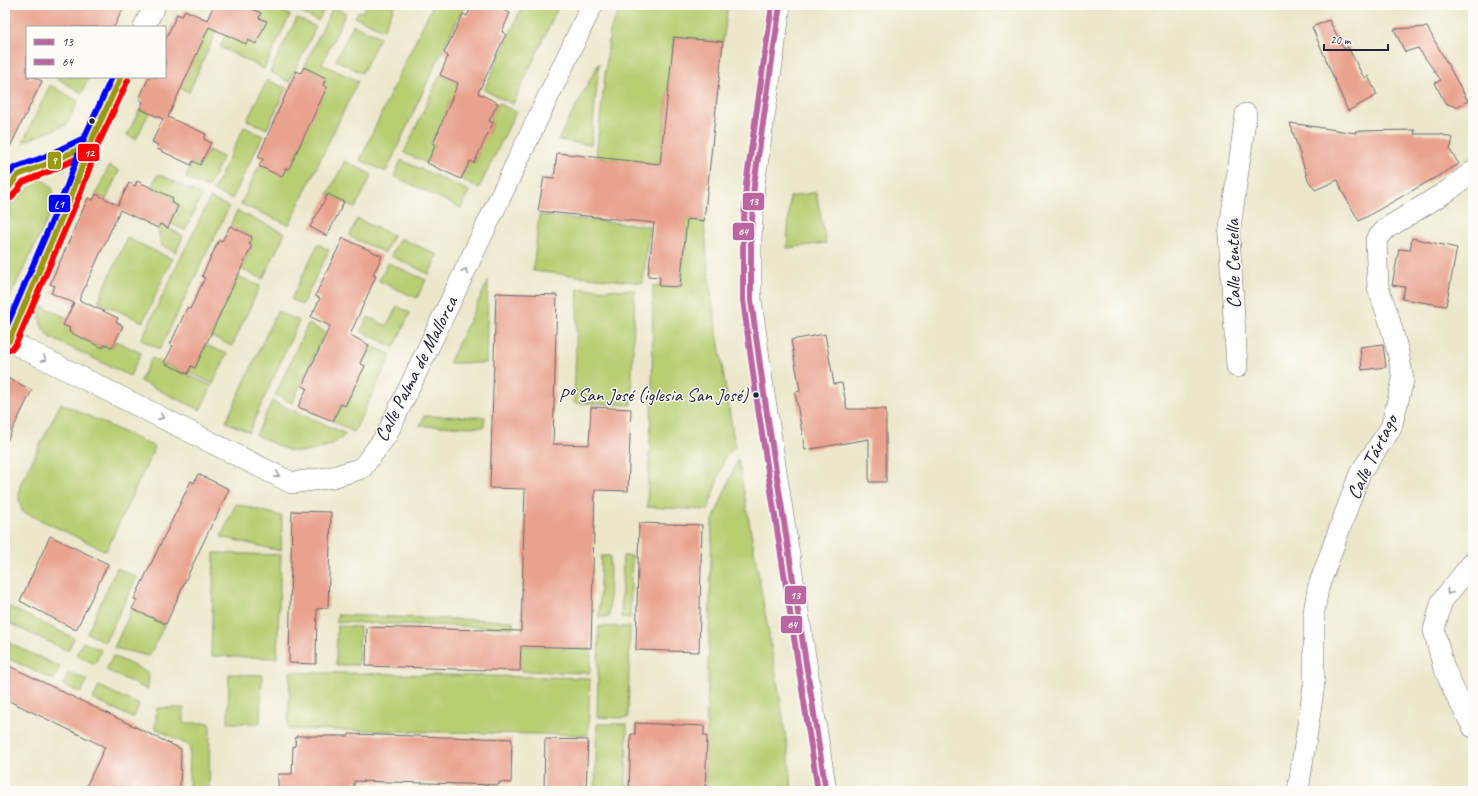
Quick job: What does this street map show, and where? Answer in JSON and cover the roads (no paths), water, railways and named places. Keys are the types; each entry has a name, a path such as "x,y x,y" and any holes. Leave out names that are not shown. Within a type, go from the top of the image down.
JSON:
{"street":[{"path":"144,26 155,5"},
{"name":"Calle Palma de Mallorca","path":"7,342 292,483 333,477 362,468 386,436 592,5"},
{"path":"780,5 754,185 751,239 751,300 764,394 826,791"},
{"path":"7,342 74,189 90,144 121,78"},
{"name":"Calle Centella","path":"1237,366 1229,235 1246,114"},
{"path":"5,193 18,175 47,164 90,144"},
{"name":"Calle Tártago","path":"1298,791 1314,685 1314,612 1318,588 1360,473 1391,428 1403,380 1398,352 1378,287 1376,240 1387,228 1449,190 1473,171"},
{"path":"1473,562 1442,601 1434,630 1443,665 1455,693 1473,726"}],"place":[{"name":"Pº San José (iglesia San José)","path":"756,395"}]}
